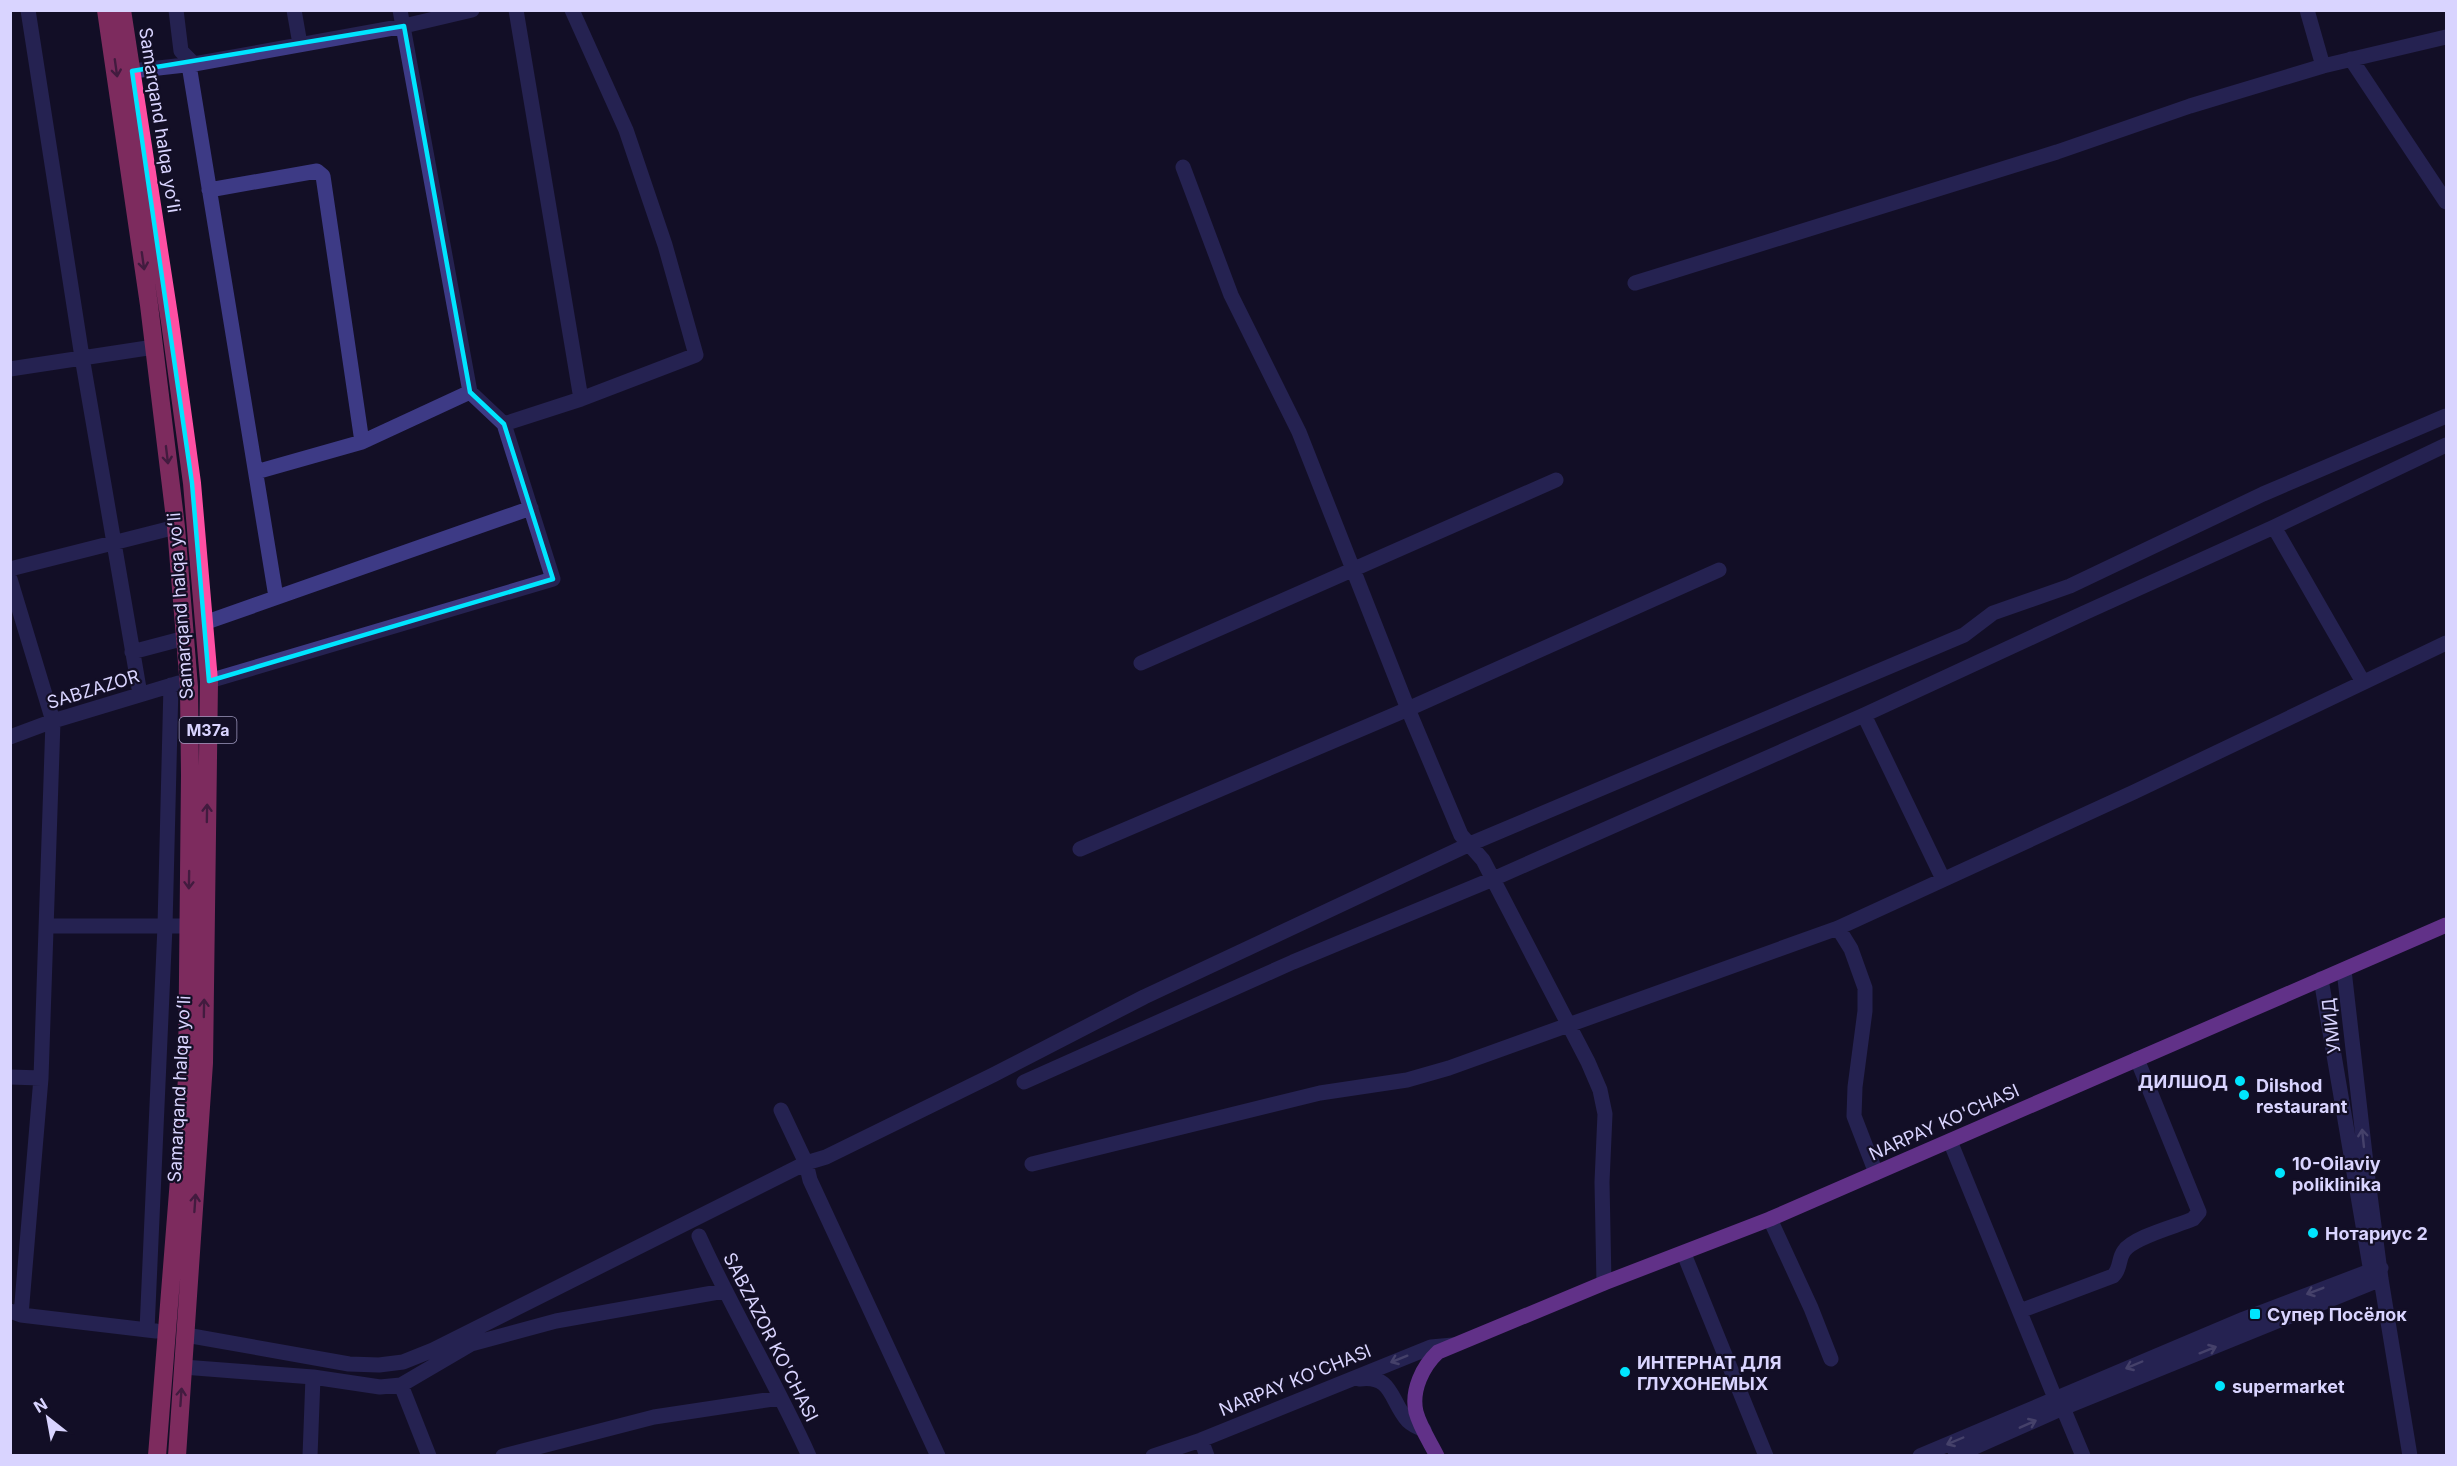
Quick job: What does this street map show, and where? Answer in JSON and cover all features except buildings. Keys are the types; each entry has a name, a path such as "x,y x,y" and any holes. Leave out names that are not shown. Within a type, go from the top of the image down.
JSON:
{"highway":[{"name":"Samarqand halqa yoʻli","path":"106,10 154,347 179,546 185,638 179,683 190,775 187,1079 158,1455"},
{"name":"Samarqand halqa yoʻli","path":"122,10 171,322 198,546 209,681 204,1063 177,1455"},
{"path":"179,546 198,546"}],"main road":[{"name":"NARPAY KO'CHASI","path":"1424,1430 1416,1412 1416,1396 1426,1363 1438,1352 1604,1283 1770,1219 2446,925"},
{"path":"1424,1430 1437,1455"}],"street":[{"path":"28,10 82,357 140,694"},
{"path":"176,10 181,51 191,64 209,190 276,597"},
{"path":"294,10 300,44"},
{"path":"209,681 553,579 504,424 470,392 400,10"},
{"path":"132,71 191,64 404,26 472,10"},
{"path":"516,10 581,399"},
{"path":"504,424 581,399 696,355 665,245 626,130 572,10"},
{"path":"2307,10 2323,66"},
{"path":"1635,283 2057,152 2190,106 2323,66 2446,37"},
{"path":"2351,59 2446,202"},
{"path":"1183,167 1231,295 1299,432 1408,709 1461,835 1483,860 1588,1062 1600,1090 1605,1114 1602,1182 1604,1283"},
{"path":"209,190 317,171 324,176 362,442"},
{"path":"10,369 154,347"},
{"path":"256,472 362,442 470,392"},
{"path":"186,1335 349,1364 379,1365 403,1362 433,1350 806,1163 826,1157 993,1075 1154,992 1470,844 1964,634 1993,614 2070,586 2263,494 2446,416"},
{"path":"1024,1082 1293,962 1493,879 1864,715 2274,527 2446,445"},
{"path":"1141,663 1556,480"},
{"path":"204,623 531,508"},
{"path":"10,569 176,527"},
{"path":"2274,527 2363,682"},
{"path":"1080,849 1408,709 1719,570"},
{"path":"10,579 53,721 41,1078 16,1313 166,1331"},
{"path":"132,652 185,638"},
{"path":"1032,1164 1320,1093 1407,1080 1449,1068 1838,928 2134,792 2446,643"},
{"path":"147,1330 165,926 179,683"},
{"name":"SABZAZOR","path":"10,737 53,721 179,683"},
{"path":"1864,715 1943,879"},
{"path":"46,926 188,926"},
{"path":"1838,928 1851,949 1865,988 1865,1011 1854,1087 1854,1116 1876,1173"},
{"name":"УМИД","path":"2344,970 2378,1278"},
{"name":"УМИД","path":"2321,980 2410,1455"},
{"path":"2020,1311 2113,1276 2119,1271 2122,1252 2131,1244 2193,1219 2199,1212 2137,1059"},
{"path":"10,1077 41,1078"},
{"path":"781,1110 806,1163 810,1180 938,1455"},
{"path":"1950,1141 2020,1311 2083,1455"},
{"path":"1770,1219 1811,1308 1831,1359"},
{"name":"SABZAZOR KO'CHASI","path":"699,1236 724,1291 809,1455"},
{"path":"1684,1254 1766,1455"},
{"path":"1955,1455 2059,1403 2244,1318 2378,1278"},
{"path":"183,1367 313,1377 380,1388 401,1385 471,1344 556,1321 724,1291"},
{"name":"NARPAY KO'CHASI","path":"1153,1455 1201,1440 1431,1347 1453,1345"},
{"path":"310,1455 313,1377"},
{"path":"1347,1380 1372,1377 1380,1380 1409,1422 1424,1430"},
{"path":"401,1385 429,1455"},
{"path":"503,1455 654,1417 780,1398"},
{"path":"1920,1455 2059,1403"},
{"path":"1201,1440 1207,1455"}],"highlighted area":[{"path":"404,26 470,392 504,424 553,579 209,681 192,483 132,71"}],"place":[{"name":"ДИЛШОД","path":"2240,1081"},
{"name":"Dilshod restaurant","path":"2244,1095"},
{"name":"10-Oilaviy poliklinika","path":"2280,1173"},
{"name":"Нотариус 2","path":"2313,1233"},
{"name":"Супер Посёлок","path":"2255,1314"},
{"name":"ИНТЕРНАТ ДЛЯ ГЛУХОНЕМЫХ","path":"1625,1372"},
{"name":"supermarket","path":"2220,1386"}]}
